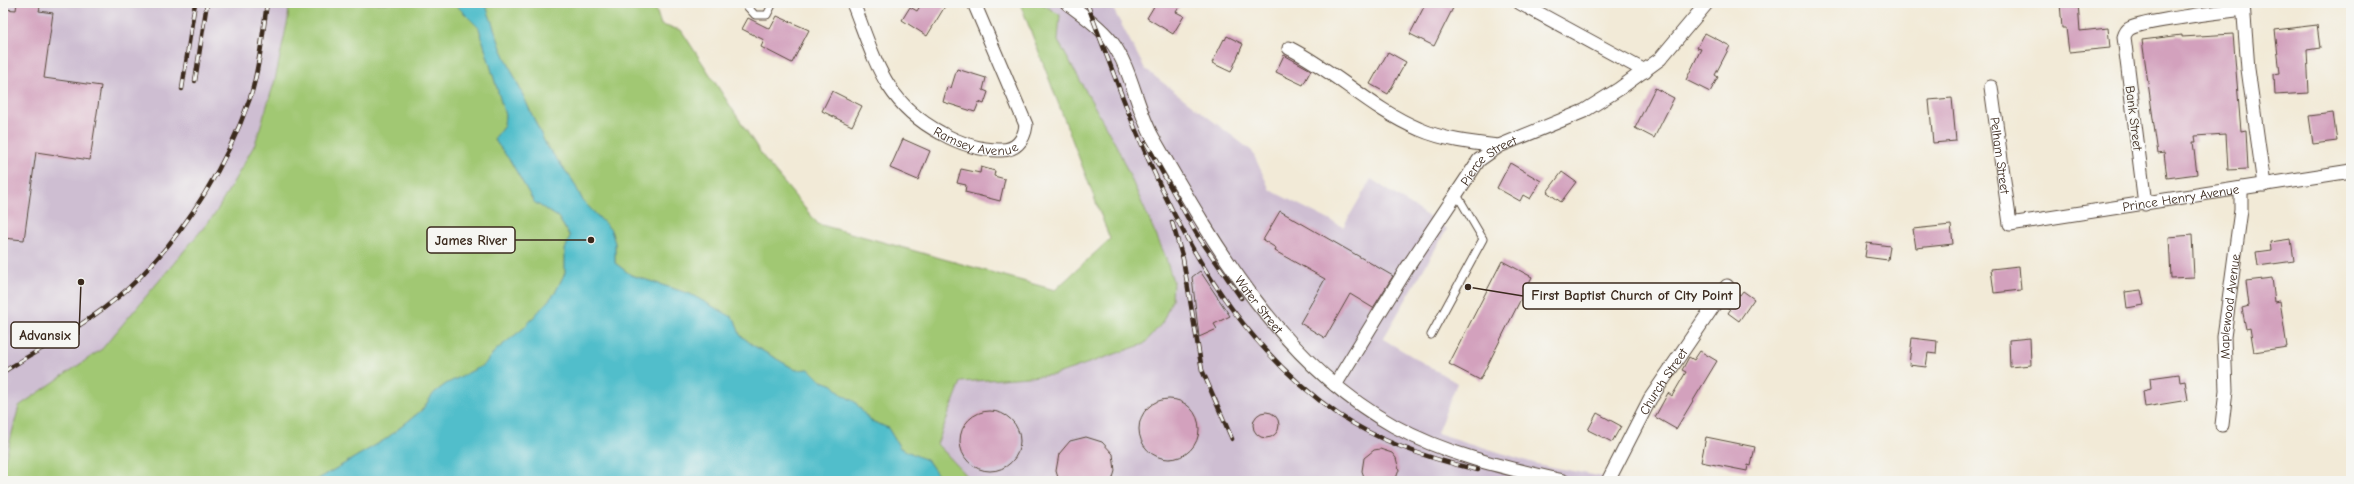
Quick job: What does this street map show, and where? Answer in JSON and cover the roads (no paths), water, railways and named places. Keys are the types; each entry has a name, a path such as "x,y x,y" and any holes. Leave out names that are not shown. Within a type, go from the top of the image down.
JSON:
{"street":[{"name":"Ramsey Avenue","path":"853,3 882,75 893,94 907,110 924,124 970,146 1008,150 1015,147 1022,140 1026,125 974,3"},
{"name":"Water Street","path":"1067,3 1095,24 1111,41 1121,59 1150,132 1197,214 1256,302 1303,356 1335,386 1363,407 1395,427 1437,446 1496,465 1563,481"},
{"path":"1520,3 1645,71"},
{"name":"Pierce Street","path":"1335,386 1456,193 1479,160 1500,146 1584,111 1645,71 1678,38 1707,3"},
{"path":"2243,6 2248,69 2264,185"},
{"name":"Bank Street","path":"2145,204 2124,37 2126,32 2130,28 2243,6"},
{"path":"1289,48 1328,69 1379,106 1419,129 1469,143 1500,146"},
{"name":"Pelham Street","path":"1991,87 2010,224"},
{"name":"Prince Henry Avenue","path":"2010,224 2351,171"},
{"name":"Maplewood Avenue","path":"2222,425 2226,391 2224,336 2241,210 2241,188"},
{"name":"Church Street","path":"1608,481 1650,399 1727,286"}],"lane":[{"path":"744,3 755,14 767,15 773,3"},
{"path":"1431,335 1482,239 1456,193"}],"water":[{"path":"454,3 485,3 501,48 546,145 573,181 583,201 611,230 615,243 615,263 631,275 690,294 732,317 735,320 740,335 754,346 796,370 809,369 820,380 833,385 841,394 855,402 869,420 888,428 900,448 928,461 942,481 315,481 386,439 422,410 434,393 446,384 484,365 495,351 524,328 555,293 565,273 565,250 570,236 558,217 534,202 511,162 494,139 504,126 505,115 479,28"}],"railway":[{"path":"182,89 195,3"},
{"path":"195,81 207,3"},
{"path":"3,372 74,329 109,305 140,277 158,258 190,216 218,171 241,123 250,98 258,64 267,3"},
{"path":"1087,3 1130,117 1155,174 1182,229 1213,281 1248,330 1290,375 1338,414 1354,424 1370,433 1423,455 1478,470"},
{"path":"1146,143 1196,233 1241,298"},
{"path":"1172,222 1183,259 1202,370 1232,439"}],"place":[{"name":"James River","path":"591,240"},
{"name":"Advansix","path":"81,282"},
{"name":"First Baptist Church of City Point","path":"1468,287"}]}
